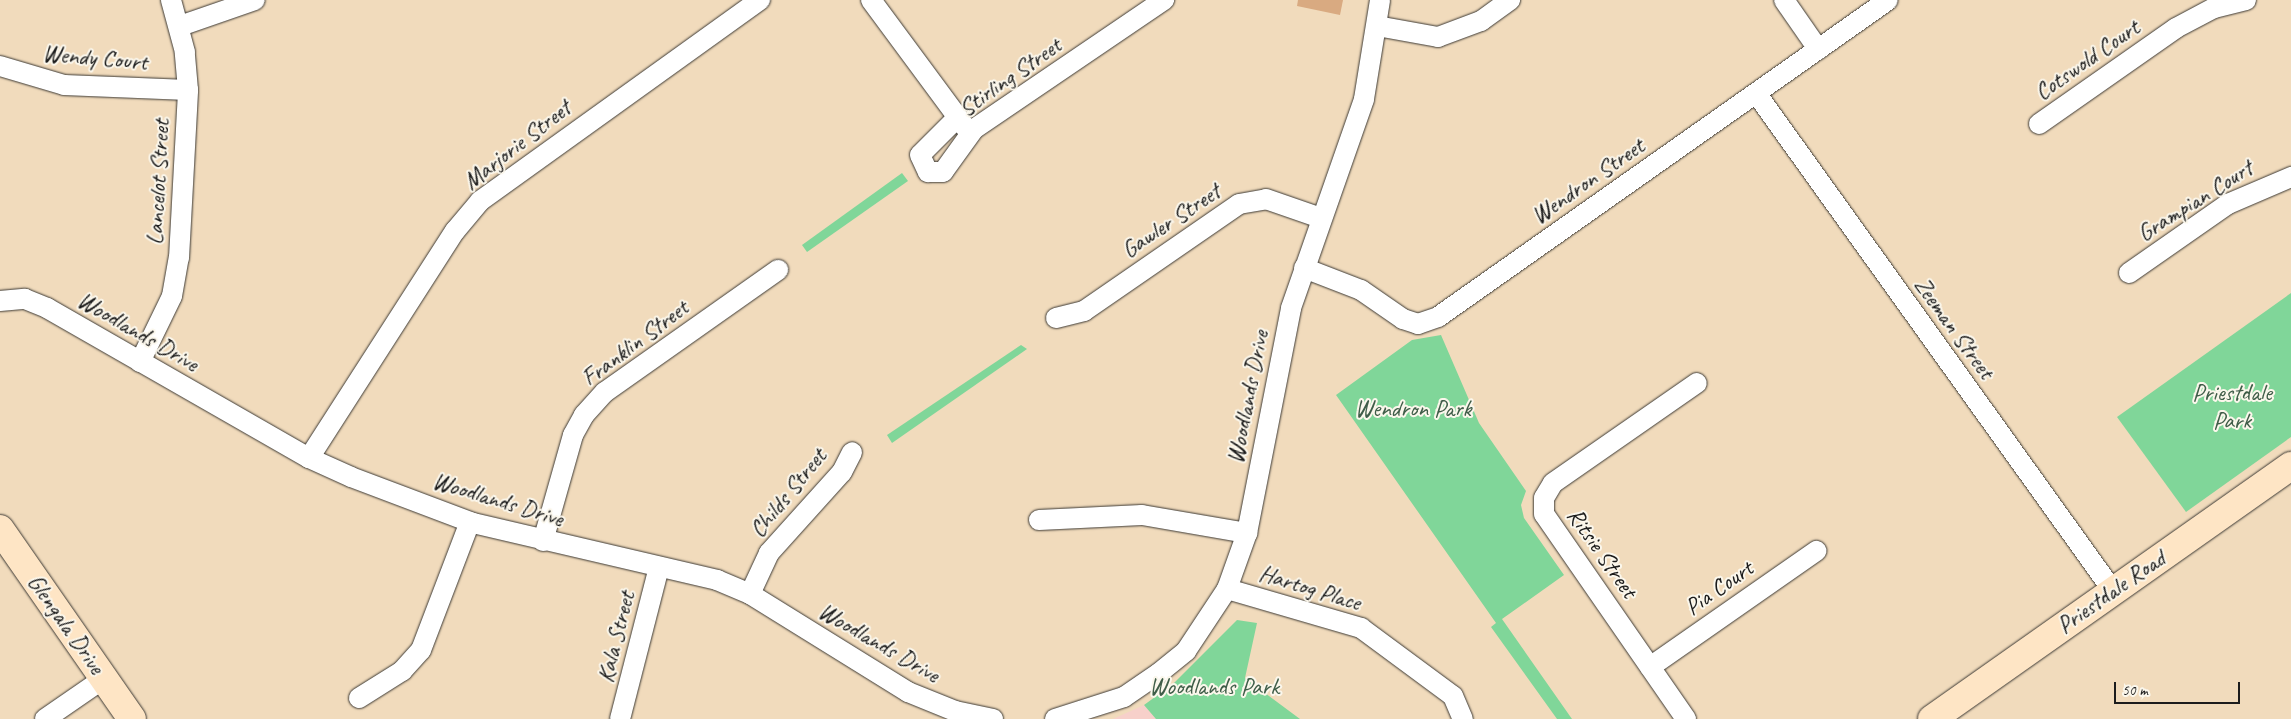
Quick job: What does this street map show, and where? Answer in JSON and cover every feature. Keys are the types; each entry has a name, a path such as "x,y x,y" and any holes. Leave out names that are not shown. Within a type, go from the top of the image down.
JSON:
{"street":[{"name":"Lancelot Street","path":"140,362 172,296 188,90 180,26 171,0"},
{"path":"180,26 255,0"},
{"name":"Marjorie Street","path":"309,458 455,231 480,201 760,0"},
{"path":"871,0 957,118 974,129"},
{"name":"Stirling Street","path":"957,118 920,155 928,172 943,172 974,129 1164,0"},
{"name":"Woodlands Drive","path":"1056,719 1124,696 1159,673 1186,651 1227,589 1247,533 1304,268 1364,99 1380,0"},
{"path":"1377,26 1438,36 1481,21 1510,0"},
{"path":"1784,0 1818,49"},
{"name":"Wendron Street","path":"1304,268 1361,290 1403,319 1427,322 1888,0"},
{"name":"Cotswold Court","path":"2040,124 2176,28 2214,8 2246,0"},
{"name":"Wendy Court","path":"0,66 64,85 188,90"},
{"name":"Zeeman Street","path":"1756,93 2113,591"},
{"name":"Grampian Court","path":"2129,273 2235,200 2291,177"},
{"name":"Gawler Street","path":"1056,318 1084,311 1239,204 1266,199 1321,218"},
{"name":"Franklin Street","path":"543,542 573,435 584,415 605,392 778,270"},
{"name":"Woodlands Drive","path":"0,301 25,299 47,308 309,458 470,522 543,542 717,580 750,594 908,692 955,711 993,719"},
{"name":"Ritsie Street","path":"1686,719 1544,514 1544,498 1553,483 1697,383"},
{"name":"Childs Street","path":"750,594 778,540 842,472 852,452"},
{"name":"Priestdale Road","path":"1932,719 2291,466"},
{"path":"1039,520 1142,515 1247,533"},
{"path":"359,698 402,670 421,650 470,522"},
{"name":"Glengala Drive","path":"0,529 132,719"},
{"name":"Pia Court","path":"1650,667 1816,551"},
{"name":"Kala Street","path":"620,719 659,567"},
{"name":"Hartog Place","path":"1227,589 1361,628 1453,696 1463,719"},
{"path":"45,719 103,679"}],"shaded area":[{"path":"1144,705 1156,719 1113,719"}],"green space":[{"path":"902,173 908,181 807,252 802,245"},
{"name":"Priestdale Park","path":"2291,293 2291,437 2186,512 2117,417"},
{"name":"Wendron Park","path":"1441,335 1479,423 1526,491 1521,505 1524,518 1564,575 1502,619 1572,719 1557,719 1491,627 1496,623 1336,395 1412,340"},
{"path":"1021,345 1027,349 892,443 887,435"},
{"name":"Woodlands Park","path":"1237,620 1257,623 1245,678 1300,719 1156,719 1144,705 1173,684"}],"building":[{"path":"1298,0 1343,0 1340,15 1297,6"}]}
